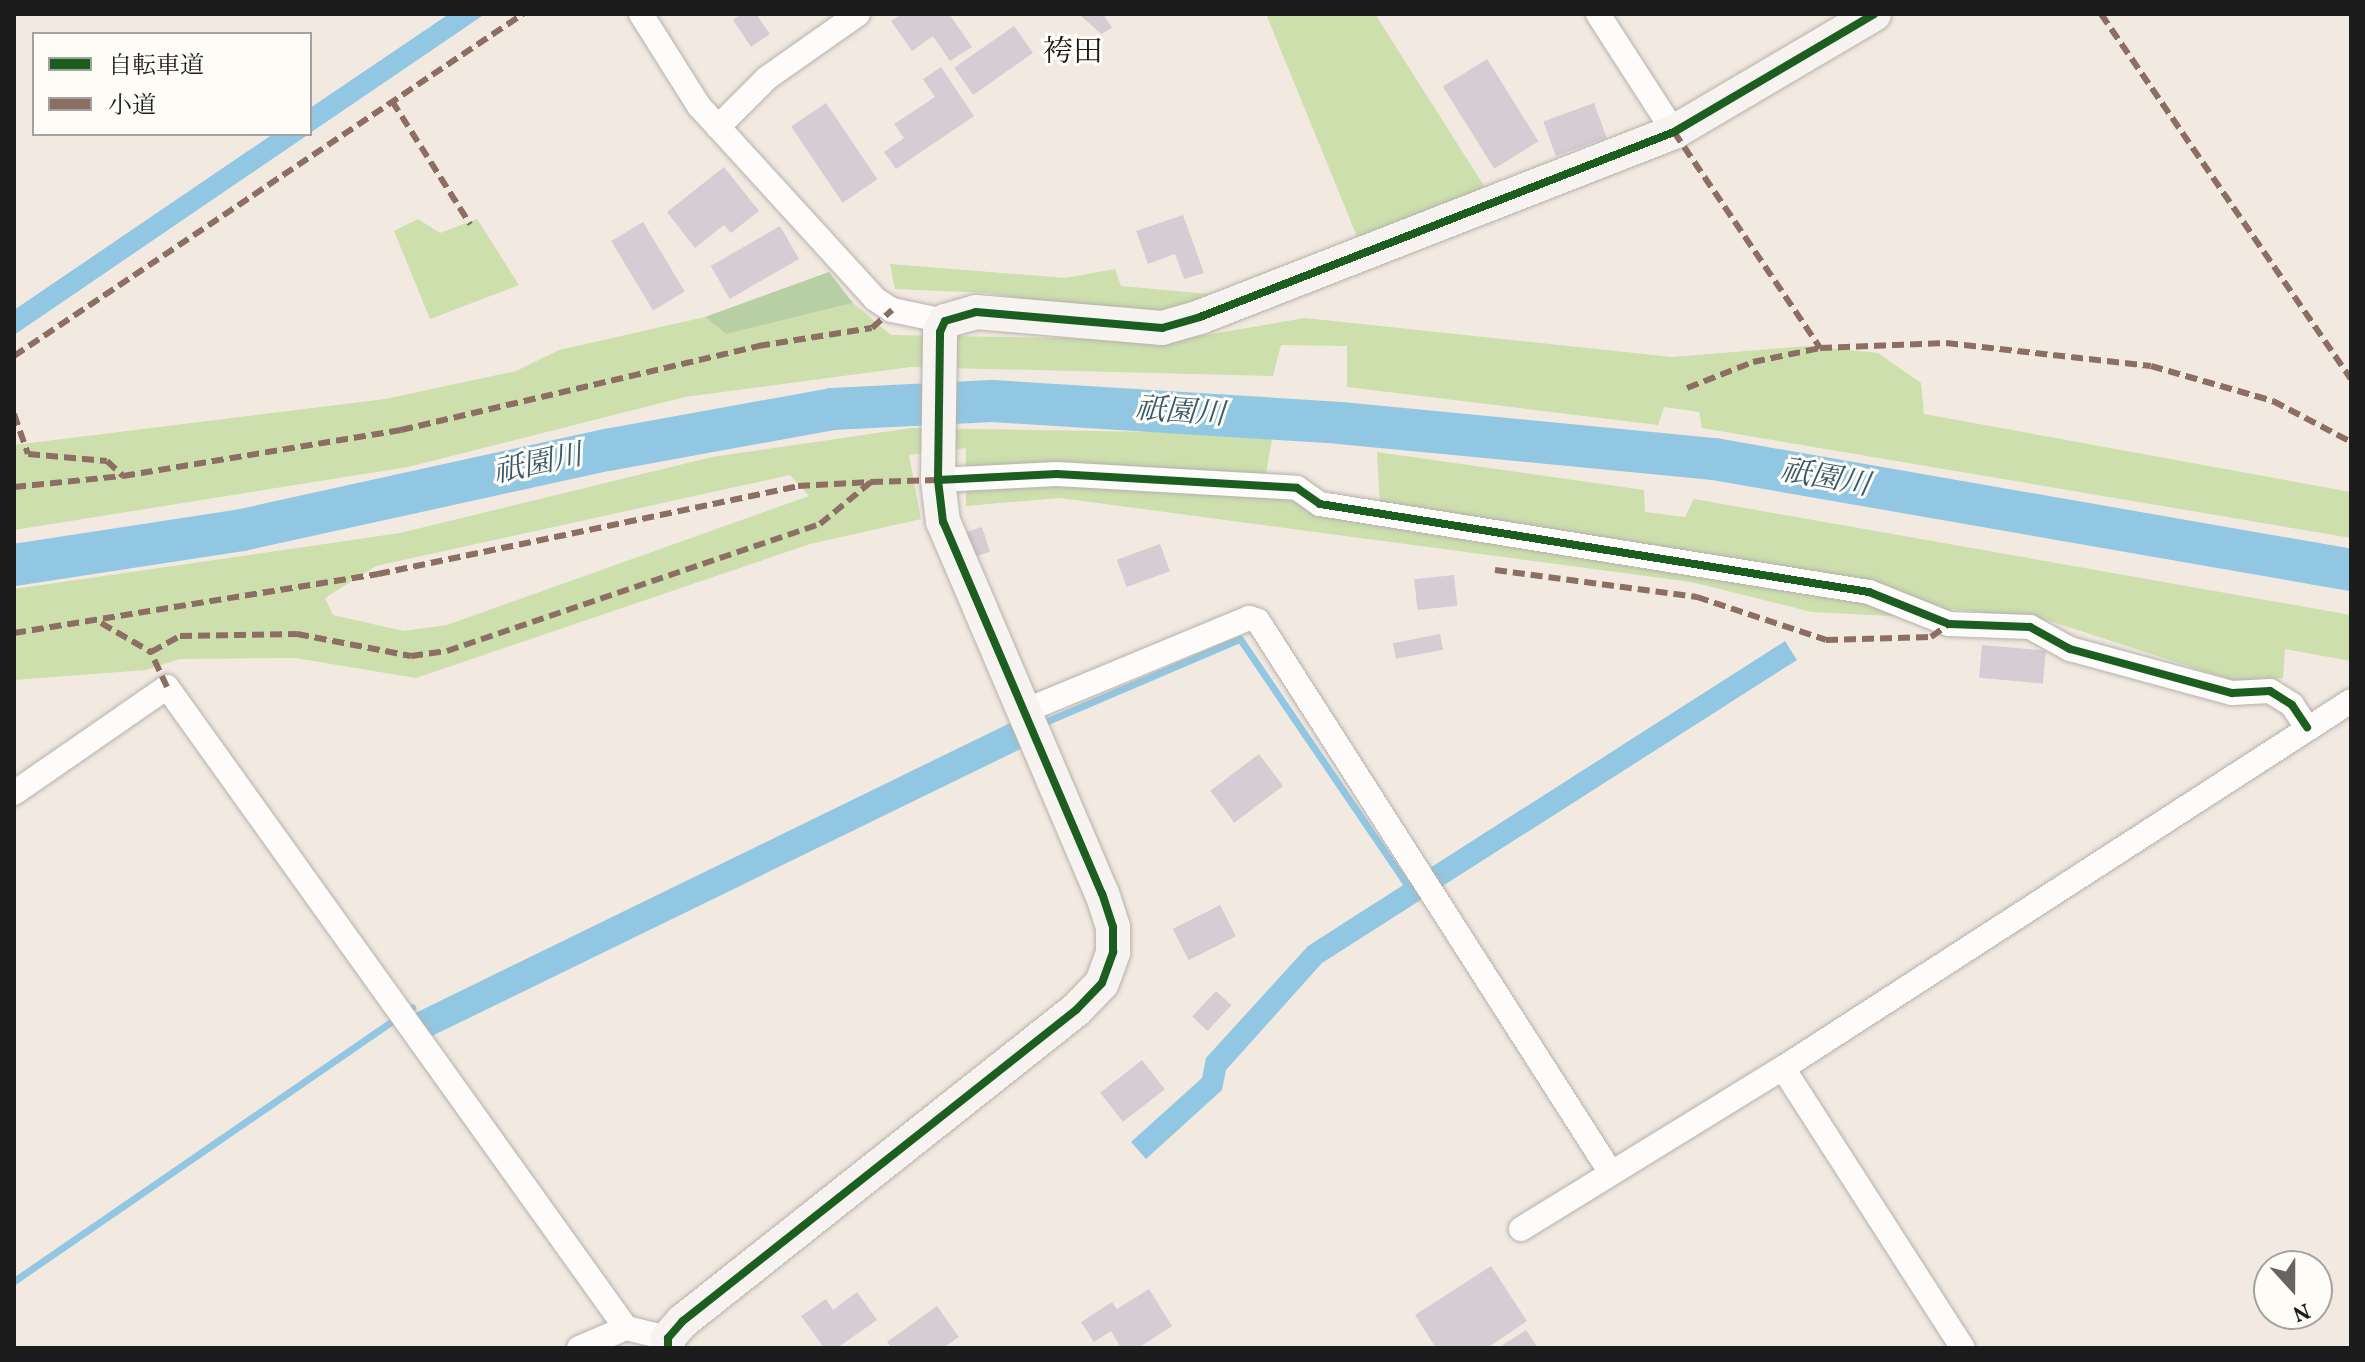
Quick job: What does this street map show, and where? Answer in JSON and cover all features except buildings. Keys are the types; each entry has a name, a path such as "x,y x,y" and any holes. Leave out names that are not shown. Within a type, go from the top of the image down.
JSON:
{"street":[{"path":"641,14 718,127 875,299 892,310 942,326 976,312 1162,328 1674,132 1874,14"},
{"path":"718,127 767,78 858,14"},
{"path":"1598,14 1674,132"},
{"path":"14,793 167,687 626,1328 668,1343 683,1321 1076,1010 1102,983 1113,952 1113,927 955,557 938,480 942,326"},
{"path":"938,480 1057,474 1297,488 1320,504 1869,592 1949,624 2030,627 2070,649 2232,693 2270,691 2292,705 2307,727"},
{"path":"1022,712 1249,618 1258,621 1412,869 1611,1173"},
{"path":"1521,1229 1783,1068 2351,701"},
{"path":"1783,1068 1963,1348"},
{"path":"579,1348 626,1328"}],"green space":[{"path":"1266,14 1375,14 1486,189 1358,239"},
{"path":"418,219 440,233 477,219 519,285 430,319 394,231"},
{"path":"890,264 1065,278 1115,269 1121,286 1209,294 1165,312 1106,313 989,293 895,289"},
{"path":"829,272 853,303 726,334 705,317"},
{"path":"853,303 891,335 1176,340 1305,318 1672,357 1808,346 1878,353 1921,383 1924,414 2351,492 2351,538 1702,428 1699,412 1664,407 1658,425 1347,387 1347,346 1281,345 1273,376 911,367 685,397 408,467 14,530 14,445 385,399 516,371 559,350 705,317 726,334"},
{"path":"911,428 1273,434 1263,490 1381,523 1377,452 1644,490 1645,512 1685,517 1694,499 2351,615 2351,661 2285,649 2283,678 2237,682 2050,621 1952,609 1930,618 1812,612 1691,582 1060,498 966,506 966,448 909,455 921,519 810,544 416,678 295,658 180,659 146,670 14,680 14,589 400,533 712,457","holes":["790,475 809,496 447,625 403,631 333,615 325,598 376,566"]}],"water":[{"path":"449,14 485,14 312,132 312,107"},
{"path":"270,136 306,136 14,335 14,310"},
{"path":"1785,641 1797,660 1322,963 1226,1070 1222,1090 1146,1159 1131,1142 1202,1078 1206,1058 1308,946"},
{"path":"1010,723 1022,748 427,1038 415,1013"}],"waterway":[{"name":"祇園川","path":"14,565 242,530 607,450 832,409 992,401 1340,423 1714,459 2351,570"},
{"path":"1045,722 1240,639 1406,883"},
{"path":"14,1281 412,1007"}],"marked path":[{"path":"14,356 523,14"},
{"path":"2101,14 2351,379"},
{"path":"392,101 470,224"},
{"path":"1674,132 1820,348"},
{"path":"14,487 123,476 401,430 758,346 872,328 892,310"},
{"path":"1687,388 1753,362 1820,348 1946,343 2151,366 2273,401 2351,442"},
{"path":"14,414 28,454 107,461 123,476"},
{"path":"167,687 151,652 180,636 297,634 411,656 447,651 820,524 871,482 938,480"},
{"path":"14,633 378,574 798,486 871,482"},
{"path":"1495,570 1697,597 1826,640 1931,637 1949,624"},
{"path":"101,623 151,652"}],"cycle path":[{"path":"668,1348 668,1338 683,1321 1076,1010 1102,983 1113,952 1113,927 1102,894 943,522 938,480 940,332 945,321 976,312 1162,328 1200,317 1674,132 1874,14"},
{"path":"938,480 1057,474 1297,488 1320,504 1869,592 1949,624 2030,627 2070,649 2232,693 2270,691 2292,705 2307,727"}],"district":[{"name":"袴田","path":"1073,53"}]}
